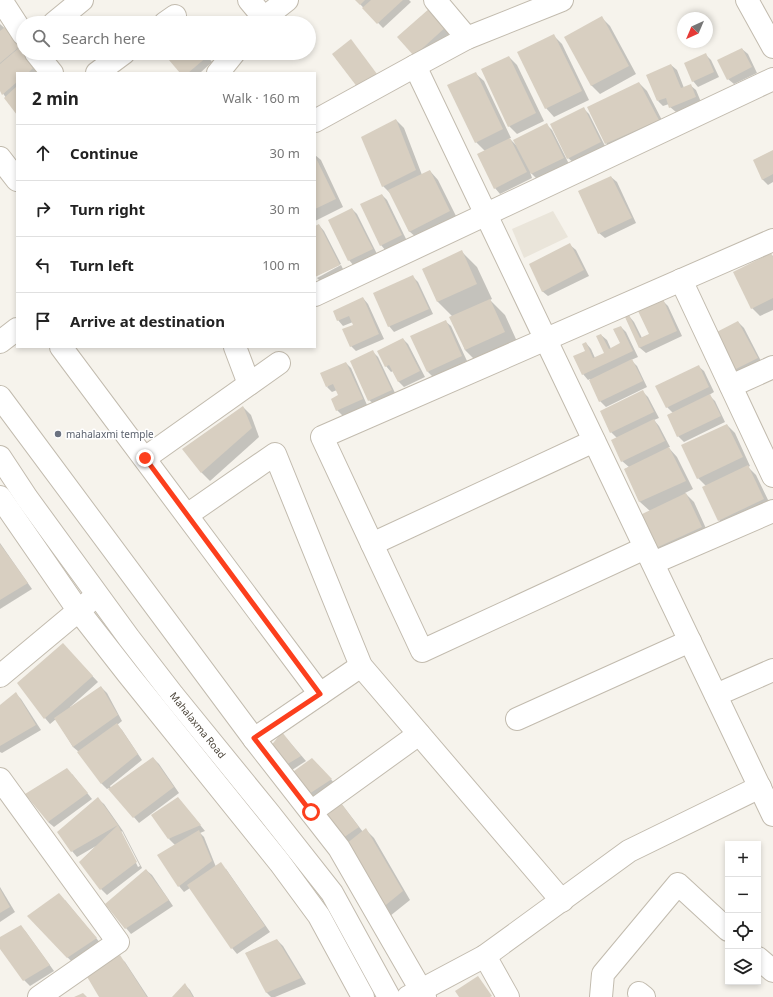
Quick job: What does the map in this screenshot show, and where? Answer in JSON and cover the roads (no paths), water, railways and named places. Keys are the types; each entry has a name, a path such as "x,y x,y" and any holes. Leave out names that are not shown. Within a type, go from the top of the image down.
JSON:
{"street":[{"path":"1,0 16,23"},
{"path":"63,16 82,0"},
{"path":"249,0 259,16"},
{"path":"267,16 287,0"},
{"path":"435,0 467,38"},
{"path":"316,120 467,38 562,0"},
{"path":"747,0 773,47"},
{"path":"42,60 51,72"},
{"path":"98,72 115,60"},
{"path":"219,72 228,60"},
{"path":"415,66 773,815"},
{"path":"316,295 773,79"},
{"path":"0,158 16,179"},
{"path":"773,240 322,437 422,651 649,556 773,511"},
{"path":"681,280 773,476"},
{"path":"0,342 16,330"},
{"path":"62,348 320,694"},
{"path":"235,348 249,384"},
{"path":"145,458 279,363"},
{"path":"731,386 773,367"},
{"path":"0,398 338,848 418,995 485,956 629,851 760,787"},
{"path":"372,544 594,441"},
{"path":"187,515 275,454 361,666 562,900"},
{"name":"Mahalaxma Road","path":"0,457 27,498 129,638 332,893 389,997"},
{"path":"0,498 78,610 280,863 306,898 319,916 363,997"},
{"path":"0,676 98,594"},
{"path":"517,719 690,641"},
{"path":"254,738 361,666"},
{"path":"716,695 773,670"},
{"path":"311,812 419,734"},
{"path":"4,794 118,942 39,997"},
{"path":"600,997 603,974 678,884 725,927"},
{"path":"485,956 508,997"},
{"path":"761,961 773,971"}],"place":[{"name":"mahalaxmi temple","path":"58,434"}]}
